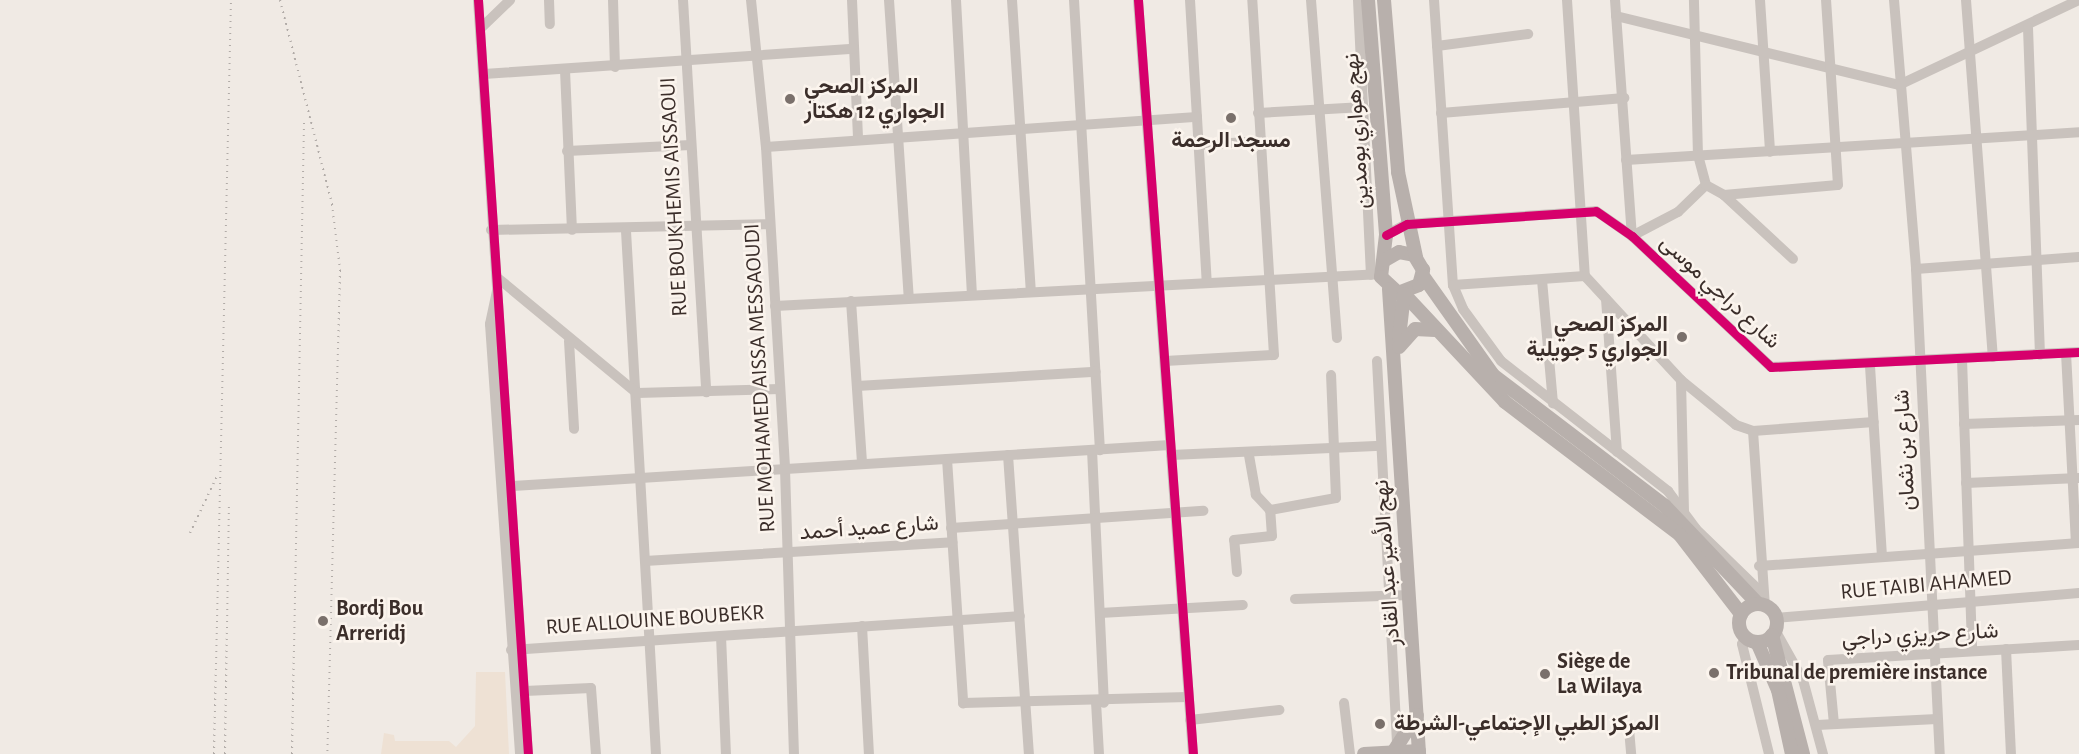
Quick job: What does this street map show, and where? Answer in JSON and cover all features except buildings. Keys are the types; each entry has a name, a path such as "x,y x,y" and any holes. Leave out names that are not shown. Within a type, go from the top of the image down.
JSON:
{"main road":[{"name":"نهج هواري بومدين","path":"1368,0 1386,235 1385,260"},
{"name":"نهج هواري بومدين","path":"1384,0 1407,224 1416,257"},
{"path":"1792,754 1778,690 1752,640 1740,628 1741,614 1680,535 1505,402 1435,330 1404,294 1389,290 1376,274 1385,260 1400,251 1416,257 1423,276 1493,375 1665,506 1761,600 1774,628 1803,754"},
{"path":"1404,294 1417,288 1423,276"},
{"name":"نهج الأمير عبد القادر","path":"1389,290 1396,370 1419,752"},
{"name":"نهج الأمير عبد القادر","path":"1396,370 1404,294"},
{"path":"1398,349 1411,331 1435,330"},
{"path":"1741,614 1761,600"},
{"path":"1752,640 1774,628"},
{"path":"1391,751 1417,715"},
{"path":"1364,754 1391,751 1419,752"}],"street":[{"path":"478,0 484,74 491,230 499,279 513,486 520,754"},
{"path":"480,28 510,0"},
{"path":"549,0 550,24"},
{"path":"613,0 615,67"},
{"name":"RUE BOUKHEMIS AISSAOUI","path":"683,0 692,145 693,226 706,392"},
{"name":"RUE MOHAMED AISSA MESSAOUDI","path":"751,0 753,54 766,147 785,469 794,754"},
{"path":"852,0 858,140"},
{"path":"889,0 909,298"},
{"path":"956,0 972,295"},
{"path":"1012,0 1031,291"},
{"path":"1074,0 1096,372 1095,519 1100,613 1099,754"},
{"path":"1138,0 1192,754"},
{"path":"1190,0 1207,282"},
{"path":"1165,361 1274,355 1263,141 1258,113 1252,0"},
{"path":"1311,0 1330,276 1337,338"},
{"path":"775,306 1376,274 1358,0"},
{"path":"1434,0 1454,285 1486,343 1553,404 1668,491 1761,600"},
{"path":"1567,0 1585,276 1682,380 1729,421 1753,431 1874,422"},
{"path":"1615,0 1624,98 1632,237 1678,212 1706,186"},
{"path":"1694,0 1697,33 1698,156 1706,186 1724,195 1793,259"},
{"path":"1760,0 1770,152"},
{"path":"1724,195 1838,185 1832,147 1826,0"},
{"name":"شارع بن نثمان","path":"1894,0 1899,85 1916,270 1940,754"},
{"path":"1966,0 1973,140 1993,357"},
{"path":"1616,16 1697,33 1899,85 2028,27 2079,0"},
{"path":"2028,27 2040,354"},
{"path":"1437,46 1528,34"},
{"path":"484,74 615,67 753,54 853,49"},
{"path":"564,70 572,230"},
{"path":"1441,113 1624,98"},
{"path":"1258,113 1364,107"},
{"path":"766,147 1197,117"},
{"path":"1626,160 2079,132"},
{"path":"1199,145 1263,141"},
{"path":"567,151 692,145"},
{"name":"شارع دراجي موسى","path":"1386,235 1407,224 1581,211 1599,212 1632,237 1768,366 1870,366 2079,352"},
{"path":"491,230 626,231 770,224"},
{"path":"626,231 656,754"},
{"path":"1916,270 2079,257"},
{"path":"1454,285 1585,276"},
{"path":"499,279 569,341 637,393 780,389"},
{"path":"499,279 490,324 517,649 525,691 528,754"},
{"path":"1542,280 1553,404"},
{"path":"1606,299 1617,452"},
{"path":"851,302 862,464"},
{"path":"569,341 574,429"},
{"path":"1759,566 1929,551 2078,543 2074,420 2066,353"},
{"path":"1962,359 1966,549 1971,600 1972,651"},
{"path":"1377,361 1389,596 1391,751"},
{"path":"1870,366 1882,555"},
{"path":"857,386 1096,372"},
{"path":"1270,510 1336,498 1330,375"},
{"path":"1682,380 1684,511"},
{"path":"1964,424 2074,420"},
{"path":"1753,431 1761,600"},
{"path":"513,486 1096,450 1241,451 1249,456 1381,446"},
{"path":"1008,455 1029,754"},
{"path":"1237,572 1234,540 1272,536 1270,510 1256,495 1249,456"},
{"path":"947,459 963,703 1100,703 1188,697"},
{"path":"1966,483 2076,478"},
{"path":"951,528 1203,511"},
{"name":"شارع عميد أحمد","path":"645,561 952,542"},
{"name":"RUE TAIBI AHAMED","path":"1774,628 1931,603 2079,593"},
{"path":"1295,599 1410,595"},
{"path":"1100,613 1243,605"},
{"name":"RUE ALLOUINE BOUBEKR","path":"517,649 648,644 789,630 957,618 1020,616"},
{"path":"862,626 869,754"},
{"path":"1774,628 1799,670 1823,754"},
{"path":"721,636 726,754"},
{"path":"1752,640 1742,644 1769,754"},
{"name":"شارع حريزي دراجي","path":"1834,724 1828,660 2079,645"},
{"path":"2006,649 2011,754"},
{"path":"525,691 591,688 596,754"},
{"path":"1344,703 1350,754"},
{"path":"1190,720 1279,710"},
{"path":"1816,725 1937,719"},
{"path":"1629,729 1631,754"}],"shaded area":[{"path":"476,672 505,672 509,754 381,754 384,733 394,735 395,741 449,741 456,747 475,726"}],"railway":[{"path":"214,754 231,0"},
{"path":"280,0 332,204 340,270 327,754"},
{"path":"292,754 304,121"},
{"path":"190,533 218,474"},
{"path":"225,754 229,504"}],"cycle path":[{"path":"478,0 528,754"},
{"path":"1138,0 1193,754"},
{"path":"1386,235 1407,224 1596,211 1632,236 1771,367 2079,352"}],"place":[{"name":"المركز الصحي الجواري 12 هكتار","path":"790,99"},
{"name":"مسجد الرحمة","path":"1231,118"},
{"name":"المركز الصحي الجواري 5 جويلية","path":"1682,337"},
{"name":"Bordj Bou Arreridj","path":"323,621"},
{"name":"Tribunal de première instance","path":"1714,673"},
{"name":"Siège de La Wilaya","path":"1545,674"},
{"name":"المركز الطبي الإجتماعي-الشرطة","path":"1380,724"}]}
